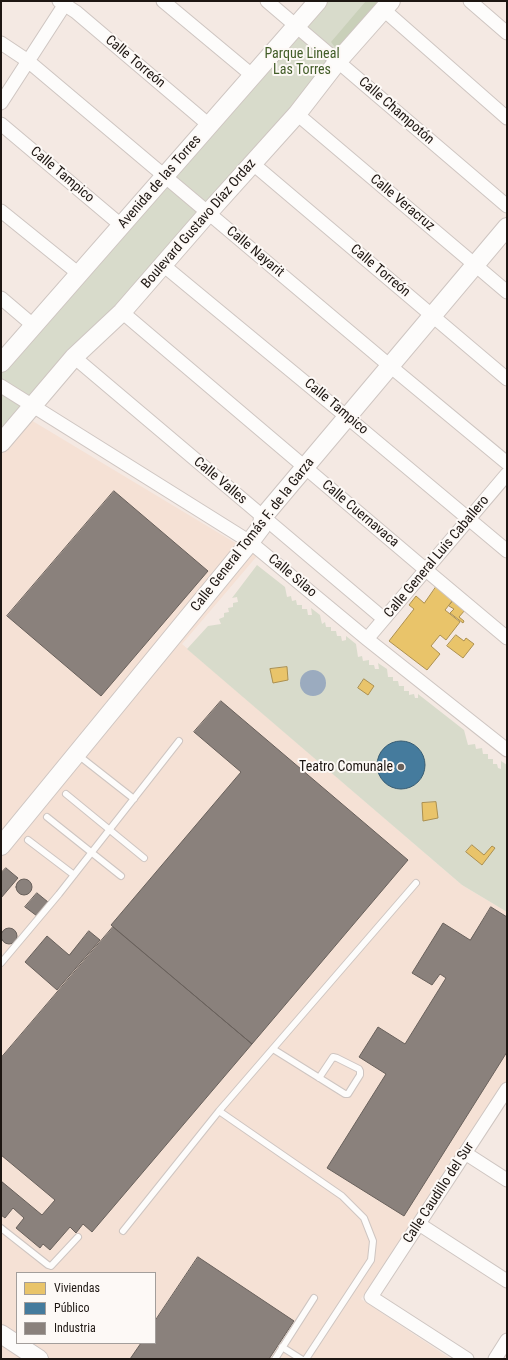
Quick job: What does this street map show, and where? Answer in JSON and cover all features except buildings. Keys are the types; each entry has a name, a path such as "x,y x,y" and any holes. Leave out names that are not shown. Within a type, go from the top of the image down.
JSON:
{"street":[{"path":"163,1 253,76"},
{"name":"Calle Champotón","path":"267,1 507,206"},
{"name":"Avenida de las Torres","path":"1,363 318,1"},
{"path":"470,1 507,33"},
{"path":"1,103 64,2"},
{"name":"Calle Torreón","path":"64,2 209,125"},
{"path":"388,6 507,118"},
{"name":"Boulevard Gustavo Díaz Ordaz","path":"1,443 74,357 122,312 252,163 297,114 338,61 388,6"},
{"name":"Calle Nayarit","path":"1,43 28,61 507,463"},
{"name":"Calle Veracruz","path":"297,114 507,292"},
{"name":"Calle Tampico","path":"1,124 122,226"},
{"name":"Calle Torreón","path":"252,163 507,379"},
{"path":"1,211 79,274"},
{"name":"Calle General Tomás F. de la Garza","path":"1,846 250,542 262,526 263,517 507,227"},
{"name":"Calle Tampico","path":"163,264 507,551"},
{"path":"1,298 34,326"},
{"name":"Calle Cuernavaca","path":"122,312 507,638"},
{"name":"Calle Valles","path":"74,357 384,619"},
{"name":"Calle Silao","path":"1,386 250,542 367,639 507,750"},
{"name":"Calle General Luis Caballero","path":"367,639 507,474"},
{"name":"Calle Caudillo del Sur","path":"467,1359 371,1298 507,1089"},
{"path":"465,1153 507,1180"},
{"path":"419,1224 507,1281"},
{"path":"1,1334 16,1344"},
{"path":"495,1359 507,1340"},
{"path":"16,1344 39,1359"}],"lane":[{"path":"1,963 92,853 179,741"},
{"path":"77,754 134,799"},
{"path":"66,794 144,858"},
{"path":"47,817 121,876"},
{"path":"28,840 74,875"},
{"path":"123,1231 219,1111 416,883"},
{"path":"273,1049 319,1078 345,1094 348,1094 360,1075 360,1071 333,1057 319,1078"},
{"path":"219,1111 342,1196 364,1218 373,1241 371,1260 306,1359"},
{"path":"3,1231 50,1266 78,1237"},
{"path":"275,1359 314,1298"},
{"path":"282,1347 301,1359"}],"shaded area":[{"path":"1,402 257,556 182,644 462,885 507,912 507,1082 361,1299 451,1359 1,1359"}],"green space":[{"name":"Parque Lineal Las Torres","path":"327,1 383,1 1,441 1,373"},
{"path":"366,1 381,1 338,51 331,42"},
{"path":"257,565 285,587 287,597 291,596 292,601 296,600 297,605 302,605 302,609 307,609 308,615 312,615 311,608 320,615 322,624 325,622 326,627 331,627 331,631 336,631 337,636 341,636 342,641 346,640 346,636 356,644 358,657 362,656 363,661 369,660 369,665 374,665 375,669 379,669 378,663 387,669 388,677 393,677 393,681 398,681 399,686 404,686 404,691 409,691 409,695 414,694 415,698 418,698 418,694 464,730 468,745 475,744 476,749 482,748 483,754 488,754 488,759 493,759 493,764 497,764 498,768 501,769 501,761 507,765 507,912 462,885 187,649 208,626 221,624 219,619 224,617 224,613 229,612 228,608 233,607 233,603 238,602 237,597 232,598"}],"water":[{"path":"313,670 322,674 326,683 322,692 313,696 304,692 300,683 304,674"}],"place":[{"name":"Teatro Comunale","path":"401,767"}]}
